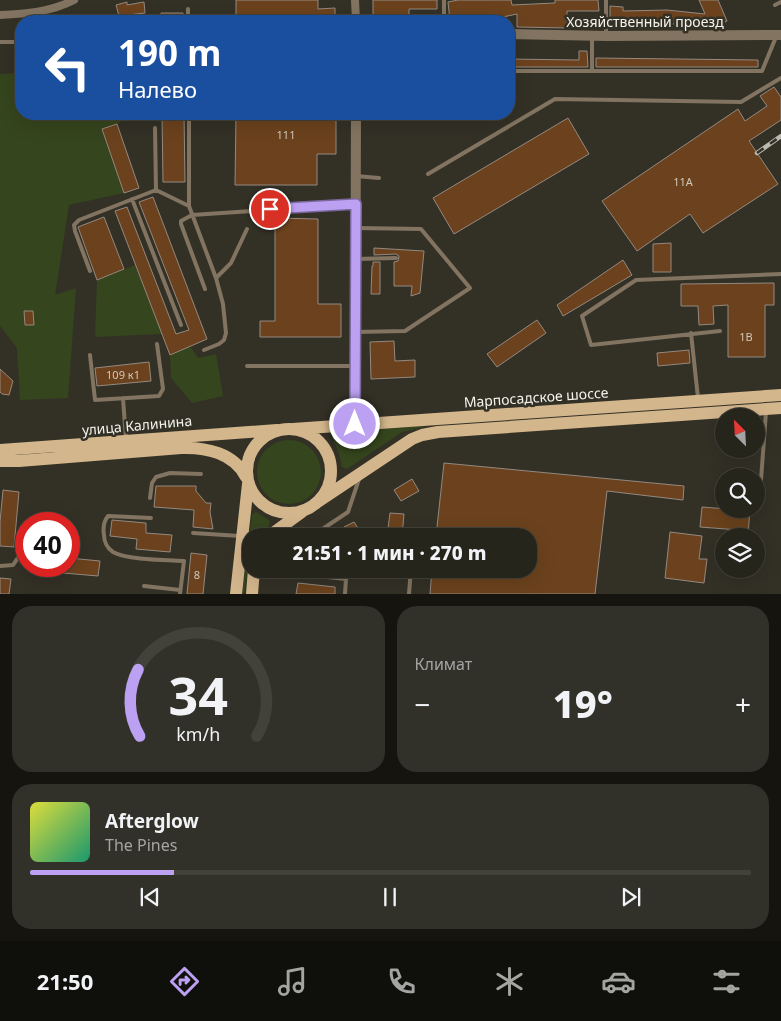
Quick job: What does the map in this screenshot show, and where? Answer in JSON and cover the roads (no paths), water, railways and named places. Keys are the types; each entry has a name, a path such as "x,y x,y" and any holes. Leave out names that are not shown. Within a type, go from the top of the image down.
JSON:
{"main road":[{"name":"Марпосадское шоссе","path":"293,429 781,395"},
{"name":"Марпосадское шоссе","path":"280,528 360,473 412,439 422,435 438,432 781,408"},
{"path":"243,528 247,465 254,447 264,437 277,430 293,429 309,434 318,440 329,458 331,469 328,486 323,495 311,507 288,513 270,509 256,498 247,480"},
{"name":"улица Калинина","path":"0,450 277,430"},
{"name":"улица Калинина","path":"0,461 19,462 191,448 210,450 228,458 238,465 247,480"},
{"path":"236,594 242,536"},
{"path":"252,594 254,578"}],"street":[{"path":"355,0 356,15"},
{"path":"0,15 24,14 45,10 71,1"},
{"name":"Хозяйственный проезд","path":"515,34 606,36 779,35"},
{"path":"355,424 356,120"}],"lane":[{"path":"444,0 444,15"},
{"path":"606,0 606,36"},
{"path":"775,5 781,2"},
{"path":"188,9 188,15"},
{"path":"592,35 592,71"},
{"path":"515,71 762,71 779,35"},
{"path":"0,42 15,42"},
{"path":"428,174 555,99 741,102 781,78"},
{"path":"189,120 189,206 216,278 223,304 226,333 224,340 219,344 204,350"},
{"path":"155,128 156,190"},
{"path":"356,176 379,178"},
{"path":"90,271 74,231 74,225 79,220 156,190 189,206"},
{"path":"132,199 180,325"},
{"path":"205,289 181,224 184,218 192,215 356,204"},
{"path":"355,332 405,330 470,288 421,228 356,228"},
{"path":"216,278 231,263 247,229"},
{"path":"356,259 396,258"},
{"path":"720,330 591,345 582,316 636,280 781,274"},
{"path":"690,333 698,401"},
{"path":"90,355 95,400 159,396 163,389 157,344"},
{"path":"247,366 355,366"},
{"path":"123,398 126,442"},
{"path":"762,468 766,409"},
{"path":"150,498 152,483 156,477 170,473 201,474"},
{"path":"324,528 348,512 353,501 360,473"},
{"path":"144,586 180,592 184,561 126,556 113,552 104,541 103,533 108,516 150,518"},
{"path":"193,533 242,536"},
{"path":"0,566 13,565 15,562"},
{"path":"330,578 346,580 345,594"},
{"path":"410,594 411,578"}],"railway":[{"path":"757,153 781,136"}]}
